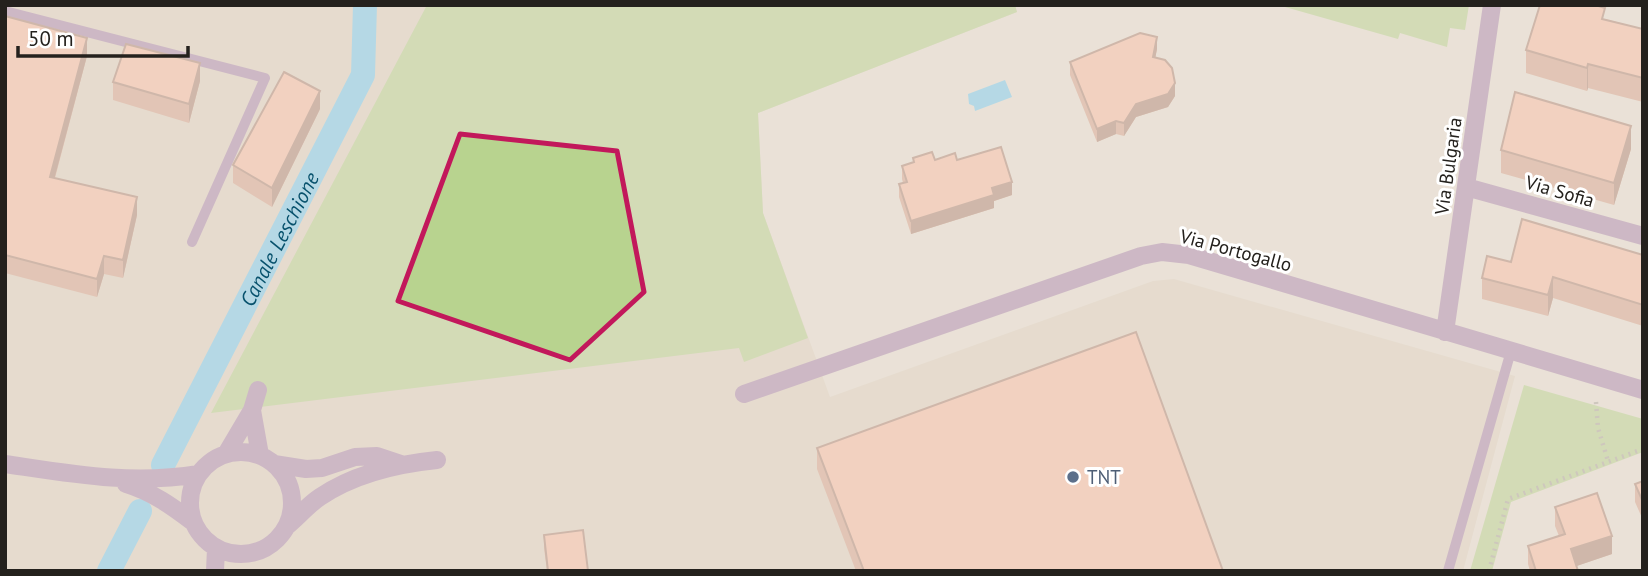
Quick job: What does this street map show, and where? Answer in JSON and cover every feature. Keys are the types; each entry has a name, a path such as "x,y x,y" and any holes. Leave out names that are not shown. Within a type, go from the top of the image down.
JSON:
{"street":[{"name":"Via Bulgaria","path":"1445,332 1492,5"},
{"name":"Via Sofia","path":"1466,187 1643,236"},
{"name":"Via Portogallo","path":"744,394 1141,256 1162,252 1189,255 1643,390"},
{"path":"226,454 252,410 258,390"},
{"path":"252,410 267,460 285,477 291,493 292,510 287,526"},
{"path":"194,523 190,506 192,489 199,474 211,461 226,454 243,452 306,470 322,468 355,457 377,456 401,464"},
{"path":"244,571 263,550 277,540 287,526 320,497 352,481 401,464 438,460"},
{"path":"5,464 113,479 199,474"},
{"path":"113,479 144,490 170,504 194,523 203,537 216,548 231,553 248,554 263,550"},
{"path":"215,571 216,548"}],"lane":[{"path":"5,11 265,78 192,242"},
{"path":"1448,571 1511,351"}],"path":[{"path":"1596,402 1598,428 1608,461"},
{"path":"1489,571 1508,499 1643,449"}],"highlighted area":[{"path":"460,134 617,151 644,292 570,360 398,301"}],"shaded area":[{"path":"5,5 1015,5 1017,12 758,113 763,213 830,397 1153,281 1174,279 1515,376 1463,571 5,571"}],"green space":[{"path":"427,5 1015,5 1017,12 758,113 763,213 808,338 744,362 739,348 211,413"},
{"path":"1278,5 1469,5 1465,30 1450,28 1447,47 1400,33 1398,39"},
{"path":"1524,385 1643,419 1643,452 1511,502 1492,571 1470,571"}],"water":[{"path":"1005,80 1012,97 975,111 974,106 969,104 968,94"}],"building":[{"path":"1540,5 1595,5 1605,8 1602,19 1643,29 1643,78 1588,64 1587,68 1526,50"},
{"path":"5,16 87,38 50,177 137,197 123,260 104,256 97,279 5,255"},
{"path":"1140,33 1157,37 1153,57 1165,60 1172,68 1175,83 1168,94 1136,104 1124,123 1116,121 1097,129 1070,62"},
{"path":"126,44 200,63 189,104 113,82"},
{"path":"284,72 320,91 272,188 233,165"},
{"path":"1515,92 1631,126 1614,183 1501,150"},
{"path":"1001,147 1012,182 992,188 994,195 911,221 899,184 907,182 902,166 914,162 913,158 932,152 935,160 955,153 957,160"},
{"path":"1522,219 1643,255 1643,305 1553,277 1548,295 1482,278 1487,256 1511,262"},
{"path":"1136,332 1223,571 864,571 817,448"},
{"path":"1643,481 1643,502 1635,484"},
{"path":"1597,493 1612,536 1571,549 1578,571 1536,571 1528,546 1565,534 1555,507"},
{"path":"583,530 588,571 548,571 544,535"}],"waterway":[{"name":"Canale Leschione","path":"163,465 363,75 365,5"},
{"name":"Canale Leschione","path":"109,571 140,511"}],"place":[{"name":"TNT","path":"1073,477"}]}
